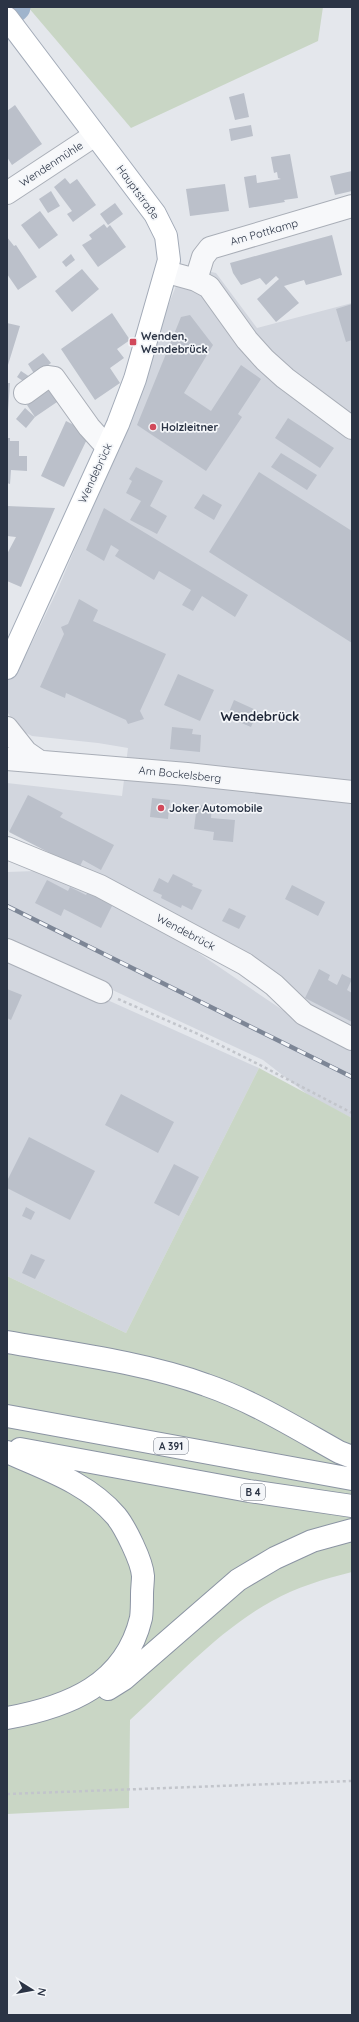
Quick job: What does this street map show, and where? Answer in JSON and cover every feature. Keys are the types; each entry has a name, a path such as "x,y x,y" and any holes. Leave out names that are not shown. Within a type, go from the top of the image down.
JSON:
{"main road":[{"name":"Hauptstraße","path":"7,18 96,135 161,224 168,248 167,272"},
{"name":"Wendebrück","path":"7,668 118,424 135,378 167,272"},
{"path":"7,1342 137,1366 206,1384 246,1400 339,1452 352,1457"},
{"name":"A 391","path":"7,1416 344,1478"},
{"name":"B 4","path":"7,1446 154,1475 248,1491 352,1506"},
{"path":"7,1452 90,1492 116,1516 131,1541 143,1575 141,1618 128,1652 114,1671 96,1687 74,1700 37,1713 7,1718"},
{"path":"7,1727 37,1722 77,1707 102,1694 124,1679 238,1580 275,1558 312,1541 352,1530"}],"street":[{"name":"Wendenmühle","path":"7,193 96,135"},
{"name":"Am Pottkamp","path":"196,280 203,257 210,248 352,206"},
{"path":"167,272 196,280 209,287 247,340 265,360 285,378 352,428"},
{"path":"24,393 47,377 54,378 89,427 107,447"},
{"path":"7,728 26,752 39,762"},
{"name":"Am Bockelsberg","path":"7,759 187,774 352,792"},
{"name":"Wendebrück","path":"7,848 100,886 245,964 274,985 304,1014 352,1039"},
{"path":"7,950 101,992"}],"path":[{"path":"101,992 198,1034 260,1064 352,1114"},
{"path":"7,1794 352,1781"}],"shaded area":[{"path":"184,266 216,273 257,328 352,303 352,1118 312,1098 263,1060 7,941 7,872 36,871 135,910 287,1013 280,978 113,884 7,830 7,783 122,796 128,748 98,743 32,736 18,729 8,713 7,649 25,657 57,591 142,390 166,311"},
{"path":"7,955 259,1068 126,1333 7,1276"}],"green space":[{"path":"28,7 323,7 318,41 131,128"},
{"path":"259,1068 352,1118 352,1572 321,1581 281,1596 253,1613 234,1626 198,1656 130,1720 129,1808 7,1814 7,1276 126,1333"}],"building":[{"path":"244,93 249,117 235,120 229,97"},
{"path":"15,105 42,144 12,165 7,157 7,111"},
{"path":"251,125 253,136 231,141 229,129"},
{"path":"290,154 298,198 284,200 285,202 249,208 244,177 256,175 257,183 281,179 278,178 277,172 274,173 271,157"},
{"path":"352,171 352,191 335,195 330,176"},
{"path":"65,178 70,184 77,179 96,205 73,222 67,214 72,211 54,187"},
{"path":"225,184 229,211 190,216 186,189"},
{"path":"51,191 60,206 48,213 39,199"},
{"path":"115,203 123,214 108,225 100,214"},
{"path":"40,211 58,235 39,249 21,225"},
{"path":"104,224 107,228 110,225 126,247 98,267 82,245 92,239 89,235"},
{"path":"332,235 342,275 306,285 304,280 284,286 299,303 276,322 257,299 279,279 276,276 266,285 260,278 241,285 233,273 230,263"},
{"path":"7,237 14,246 16,245 37,277 18,290 7,274"},
{"path":"71,254 75,260 66,267 62,262"},
{"path":"82,269 99,289 72,312 55,291"},
{"path":"352,304 352,340 346,342 336,309"},
{"path":"112,313 130,340 117,349 124,358 110,368 120,383 95,400 61,349"},
{"path":"190,315 213,345 184,393 211,411 241,365 261,379 238,414 242,417 206,471 137,425 181,317"},
{"path":"7,323 20,326 8,365 7,365"},
{"path":"43,353 51,363 35,375 28,364"},
{"path":"21,371 30,377 26,383 17,377"},
{"path":"7,383 10,383 8,411 7,411"},
{"path":"52,388 60,400 35,417 27,405"},
{"path":"25,408 35,417 26,428 16,419"},
{"path":"288,418 334,448 320,468 275,438"},
{"path":"66,421 90,433 64,487 41,476"},
{"path":"7,438 10,438 10,441 19,441 19,456 27,456 27,471 11,470 10,484 7,483"},
{"path":"281,453 317,475 307,490 271,467"},
{"path":"136,467 163,481 150,506 167,516 157,534 130,520 141,501 126,493 132,481 129,479"},
{"path":"259,472 352,531 352,643 209,552"},
{"path":"203,494 222,505 214,520 194,508"},
{"path":"7,506 55,508 21,587 7,581 7,554 16,537 7,536"},
{"path":"104,508 248,595 235,617 202,596 193,611 182,605 191,590 159,571 154,580 115,556 119,550 111,545 104,561 86,550"},
{"path":"79,599 98,610 93,621 166,654 140,711 144,719 128,724 126,720 66,693 65,698 40,687 64,634 61,627 68,624"},
{"path":"178,674 214,690 200,721 164,705"},
{"path":"234,700 258,711 251,727 227,717"},
{"path":"172,727 193,729 192,734 201,735 200,752 170,749"},
{"path":"28,795 63,813 60,817 114,845 101,870 83,860 79,868 9,832"},
{"path":"152,798 170,800 168,819 150,817"},
{"path":"197,805 212,806 211,818 235,820 233,842 213,840 214,832 194,829"},
{"path":"173,874 193,884 192,886 202,890 192,910 182,905 181,908 161,898 162,895 153,891 159,878 168,883"},
{"path":"47,880 68,891 70,887 86,895 91,887 115,900 101,928 64,909 61,916 35,903"},
{"path":"292,885 325,902 318,916 285,899"},
{"path":"229,908 246,916 239,929 222,921"},
{"path":"319,969 330,975 328,980 337,985 342,974 352,979 347,990 352,993 352,1022 305,998"},
{"path":"7,989 22,995 11,1020 7,1018"},
{"path":"121,1094 174,1122 158,1153 105,1125"},
{"path":"29,1137 95,1171 70,1220 7,1188 7,1181"},
{"path":"174,1164 199,1177 179,1216 154,1203"},
{"path":"26,1207 35,1212 31,1220 22,1216"},
{"path":"31,1254 45,1260 35,1279 22,1273"}],"waterway":[{"path":"7,14 16,7"}],"railway":[{"path":"7,906 352,1077"}],"place":[{"name":"Wenden, Wendebrück","path":"133,342"},
{"name":"Holzleitner","path":"153,427"},
{"name":"Joker Automobile","path":"161,808"}],"district":[{"name":"Wendebrück","path":"260,716"}]}
